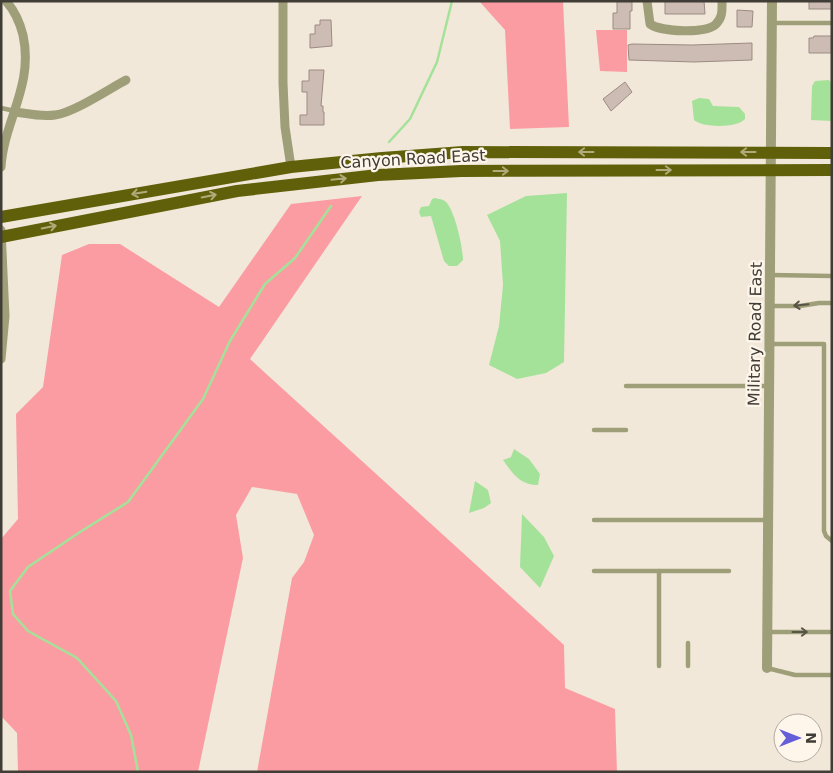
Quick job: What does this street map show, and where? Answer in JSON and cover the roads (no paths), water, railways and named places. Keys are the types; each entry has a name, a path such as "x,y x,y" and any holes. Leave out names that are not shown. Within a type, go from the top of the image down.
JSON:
{"main road":[{"name":"Canyon Road East","path":"1,216 291,167 382,158 463,152 832,153"},
{"path":"237,191 285,177 291,171 291,167"},
{"name":"Canyon Road East","path":"1,236 237,191 378,175 462,171 832,170"}],"street":[{"path":"1,167 2,153 24,84 26,48 21,27 6,1"},
{"path":"284,1 283,84 285,127 291,167"},
{"path":"647,1 650,24 657,28 667,30 706,30 716,24 722,14 722,1"},
{"name":"Military Road East","path":"767,668 772,1"},
{"path":"16,112 42,116 57,115 126,80"},
{"path":"1,230 5,316 1,359"}],"lane":[{"path":"772,23 832,23"},
{"path":"1,108 16,112"},
{"path":"771,276 832,276"},
{"path":"771,306 832,303"},
{"path":"770,344 824,344 824,531 826,536 832,541"},
{"path":"626,386 770,386"},
{"path":"594,430 626,430"},
{"path":"594,520 769,520"},
{"path":"594,571 729,571"},
{"path":"658,666 659,571"},
{"path":"768,632 832,632"},
{"path":"688,643 688,666"},
{"path":"767,668 795,675 832,676"}],"waterway":[{"path":"389,142 410,119 437,62 452,1"},
{"path":"138,772 131,735 116,701 77,658 28,631 13,614 10,591 28,567 128,502 203,399 230,341 265,284 295,258 331,206"}]}
